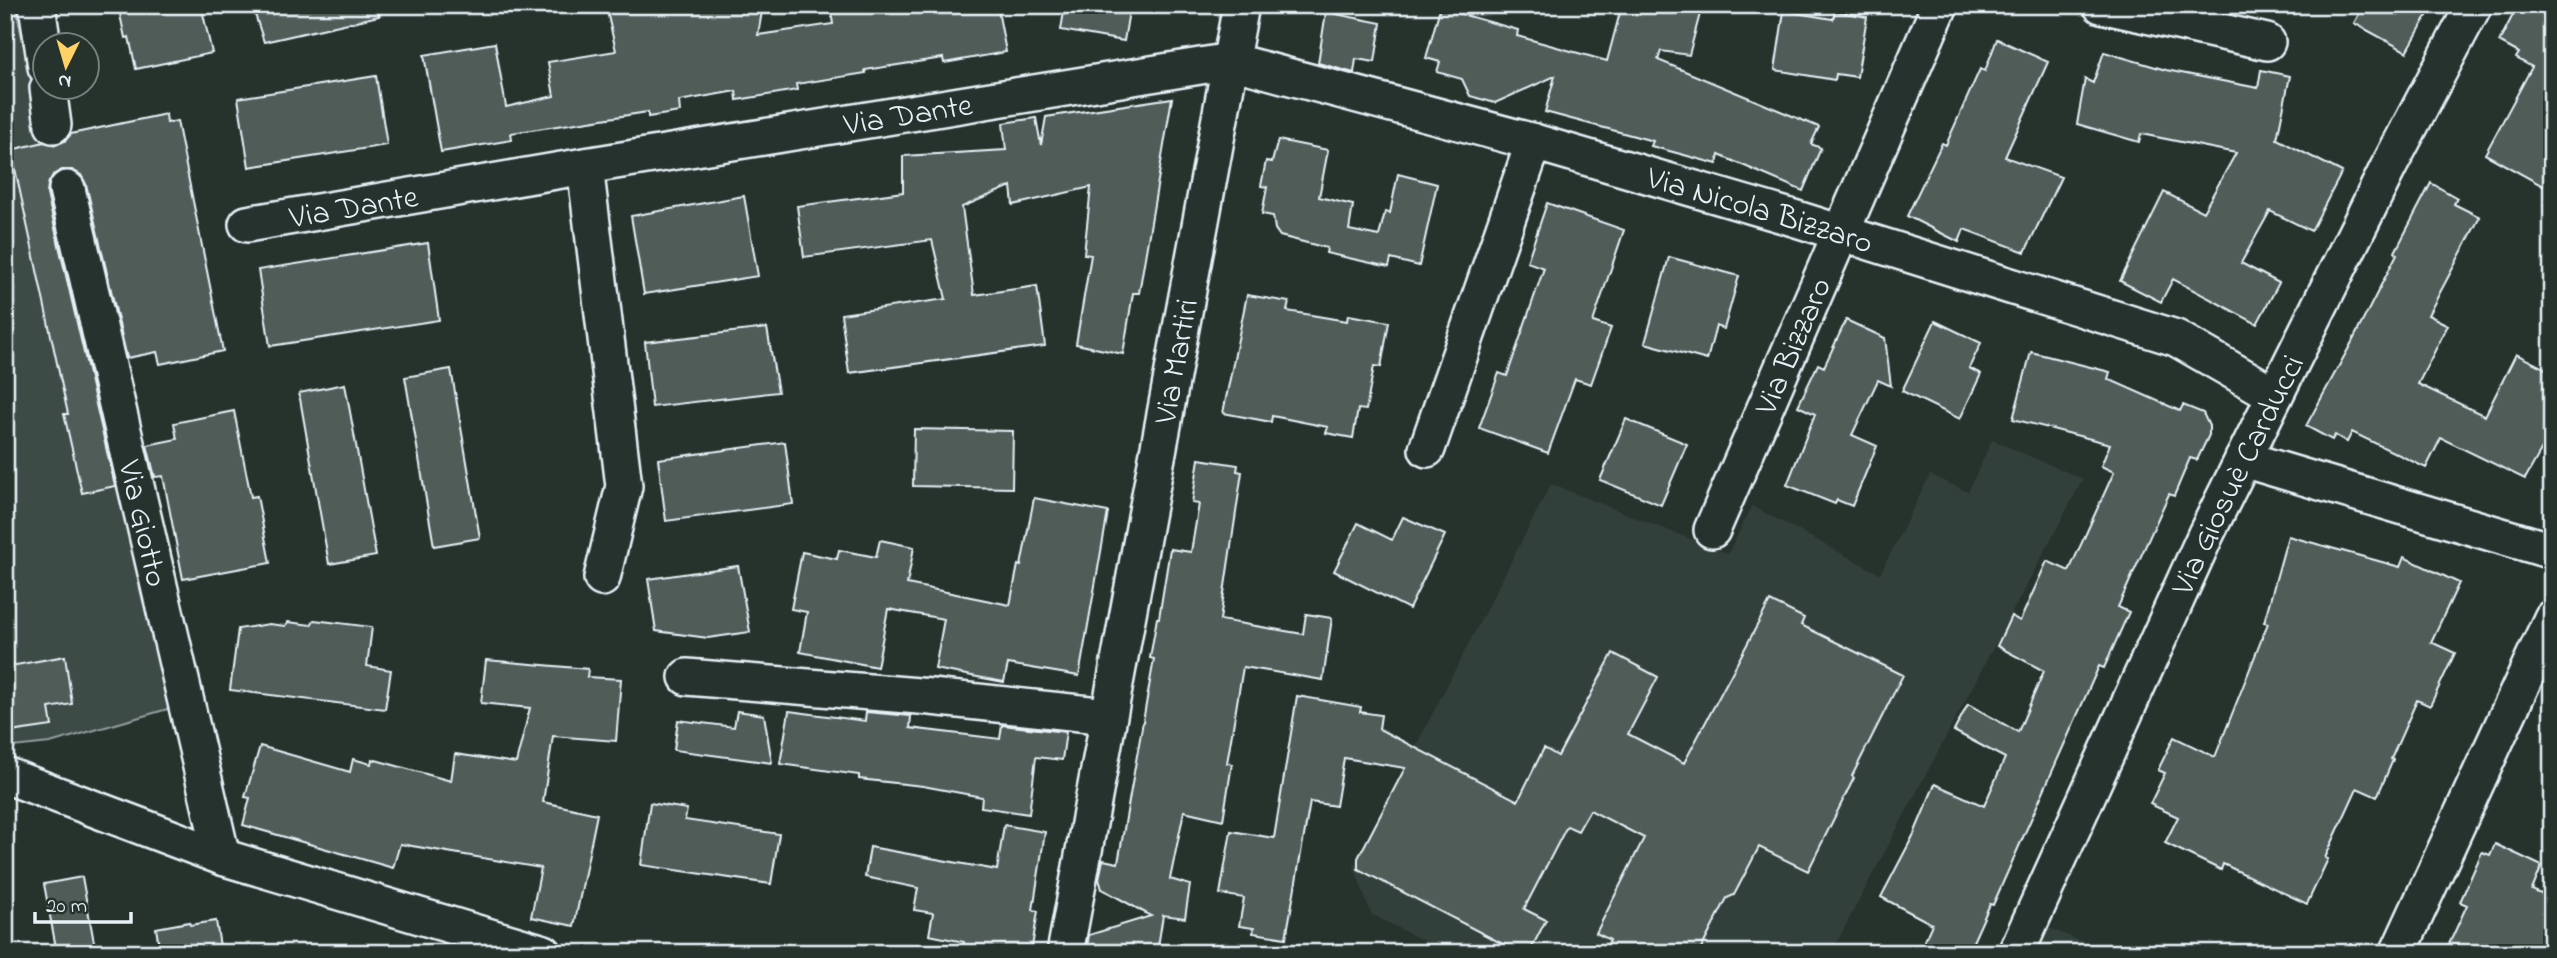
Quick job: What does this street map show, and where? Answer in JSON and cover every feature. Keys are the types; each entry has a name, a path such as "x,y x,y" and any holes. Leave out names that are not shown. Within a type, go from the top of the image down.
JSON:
{"street":[{"path":"37,5 41,32"},
{"name":"Via Martiri","path":"1065,953 1241,5"},
{"name":"Via Bizzaro","path":"1712,530 1940,5"},
{"path":"2101,5 2267,42"},
{"name":"Via Giosuè Carducci","path":"2016,953 2206,534 2388,168 2474,5"},
{"name":"Via Nicola Bizzaro","path":"1231,61 1534,142 1840,233 2176,338 2276,395"},
{"name":"Via Dante","path":"247,224 1231,61"},
{"path":"50,102 53,125"},
{"path":"1427,449 1534,142"},
{"path":"585,166 624,486 603,578"},
{"name":"Via Giotto","path":"67,189 222,857"},
{"path":"2243,459 2552,551"},
{"path":"2398,953 2552,618"},
{"path":"687,677 931,697 1108,716"},
{"path":"5,775 222,857 544,953"}],"shaded area":[{"path":"5,5 15,5 32,83 32,102 36,102 171,708 50,743 13,747 8,717 5,717"},
{"path":"1992,440 2083,479 1831,953 1448,953 1371,914 1354,866 1551,484 1728,554 1752,506 1880,574 1930,475 1968,492"},
{"path":"2049,928 2108,953 2038,953"}],"building":[{"path":"118,5 201,5 212,53 136,69 129,37 125,38"},
{"path":"252,5 378,5 379,16 264,42"},
{"path":"636,5 763,5 758,35 833,24 830,5 997,5 1006,52 944,63 943,58 865,70 866,73 796,84 797,90 737,100 736,91 679,101 680,112 648,117 648,112 511,133 512,140 441,152 424,55 495,43 506,107 554,96 548,62 616,51 607,11"},
{"path":"1065,5 1130,5 1124,41 1061,30"},
{"path":"1622,5 1684,5 1701,10 1689,55 1661,51 1658,60 1819,127 1811,144 1821,148 1803,191 1719,155 1717,164 1651,146 1653,141 1545,112 1555,76 1495,103 1470,96 1462,79 1437,72 1440,62 1426,58 1440,8 1518,30 1517,36 1607,61"},
{"path":"2364,5 2433,5 2407,52 2354,23"},
{"path":"2518,5 2552,5 2552,191 2485,154 2532,67 2516,58 2519,53 2499,42"},
{"path":"1784,11 1833,19 1835,11 1867,17 1857,77 1836,74 1835,80 1775,70"},
{"path":"1326,12 1381,23 1375,62 1356,59 1354,73 1318,63"},
{"path":"1997,39 2048,62 2005,157 2061,177 2025,252 1964,229 1959,242 1907,216 1942,143 1946,145 1980,69 1985,71"},
{"path":"2104,52 2166,70 2258,88 2261,70 2290,76 2277,139 2342,172 2311,231 2270,211 2241,263 2279,283 2257,324 2173,279 2161,302 2120,281 2164,192 2203,212 2236,153 2141,134 2139,142 2077,124 2085,79 2093,83"},
{"path":"376,76 387,145 249,167 238,98"},
{"path":"1172,98 1139,293 1133,293 1123,354 1076,344 1091,255 1084,254 1091,187 1013,205 1011,186 962,207 974,295 1037,286 1045,346 849,373 841,314 946,299 932,240 804,257 797,206 903,192 903,156 1006,150 1003,123 1036,118 1041,145 1046,117"},
{"path":"166,114 167,123 177,121 223,351 160,364 157,352 127,358 86,184 81,175 72,170 62,170 53,175 47,194 115,486 82,493 64,414 68,414 11,150 44,142 56,145 71,134"},
{"path":"1278,140 1328,150 1319,197 1353,205 1349,230 1379,236 1385,212 1390,213 1398,174 1437,184 1419,266 1391,259 1389,267 1326,253 1327,248 1280,236 1275,229 1273,216 1262,214 1267,187 1261,186 1266,161 1272,162"},
{"path":"2431,183 2457,198 2454,204 2480,217 2428,315 2448,325 2418,384 2485,416 2516,354 2552,372 2552,431 2525,479 2441,438 2426,468 2352,432 2347,442 2335,435 2332,440 2306,426 2352,342"},
{"path":"744,196 758,276 644,294 631,216"},
{"path":"1547,203 1624,230 1593,322 1611,328 1591,384 1575,379 1548,453 1479,428 1499,373 1507,376 1544,268 1527,262"},
{"path":"428,243 439,320 270,346 258,270"},
{"path":"1669,257 1739,276 1724,329 1716,326 1707,360 1645,343"},
{"path":"1247,295 1289,302 1287,311 1347,321 1348,315 1389,322 1381,367 1374,366 1366,410 1358,409 1353,438 1326,433 1328,427 1272,416 1271,422 1223,413"},
{"path":"1846,320 1885,338 1891,386 1878,380 1852,435 1877,446 1852,506 1837,500 1835,504 1787,485 1815,414 1798,406 1818,364 1824,367"},
{"path":"1935,321 1981,343 1969,368 1981,374 1960,419 1902,391"},
{"path":"767,328 778,392 652,407 645,342"},
{"path":"2031,352 2110,372 2108,379 2180,411 2183,405 2203,413 2209,426 2209,435 2197,460 2190,458 2174,496 2169,494 2118,607 2129,612 2104,668 2099,666 1993,905 1990,904 1968,953 1919,953 1932,924 1881,897 1914,834 1935,784 1984,806 2005,758 1954,731 1968,704 2018,732 2044,671 1997,646 2011,616 2020,621 2047,561 2069,571 2114,472 2101,466 2110,444 2013,419"},
{"path":"451,369 480,538 434,546 405,377"},
{"path":"345,384 376,556 329,564 299,393"},
{"path":"234,411 251,497 257,496 270,563 183,579 163,476 155,477 147,445 177,439 174,423"},
{"path":"1626,419 1687,444 1661,505 1600,480"},
{"path":"914,429 1013,431 1012,488 913,486"},
{"path":"785,442 793,504 666,521 658,459"},
{"path":"1199,459 1238,465 1237,471 1242,472 1220,620 1303,634 1306,614 1332,618 1323,680 1243,667 1227,763 1232,764 1223,820 1184,811 1170,879 1190,885 1185,918 1163,915 1157,953 1086,953 1089,935 1151,916 1102,889 1099,879 1103,860 1118,863 1154,659 1150,658 1170,549 1191,552 1199,504 1192,503"},
{"path":"1034,498 1108,512 1079,676 1008,664 1004,682 935,669 944,619 888,609 877,667 800,652 807,612 791,609 802,552 837,559 839,550 876,557 880,540 914,547 907,584 1010,605 1018,565 1021,566"},
{"path":"1403,517 1445,535 1409,609 1334,571 1358,523 1392,540"},
{"path":"2288,536 2400,567 2404,557 2459,583 2431,642 2455,653 2430,706 2417,700 2377,797 2357,788 2307,904 2223,864 2221,870 2165,843 2178,817 2150,804 2165,773 2158,770 2174,737 2215,757 2268,623 2264,622"},
{"path":"738,566 750,632 708,638 656,631 648,579"},
{"path":"1770,601 1804,618 1801,625 1903,675 1808,871 1759,847 1734,895 1727,898 1699,953 1603,953 1610,940 1596,933 1644,838 1590,810 1578,831 1567,826 1524,909 1546,920 1529,953 1520,953 1358,869 1358,858 1405,768 1344,758 1336,806 1310,802 1286,938 1253,933 1254,928 1239,926 1244,898 1220,894 1231,831 1274,838 1297,696 1361,707 1360,712 1381,715 1379,729 1518,801 1544,748 1558,756 1613,653 1658,677 1628,734 1684,763"},
{"path":"314,620 372,627 367,666 391,670 385,709 230,690 238,629 269,624 285,626 288,622 311,625"},
{"path":"65,656 72,704 49,708 52,726 10,732 8,717 5,717 5,667"},
{"path":"486,660 588,669 587,677 621,679 616,741 553,736 543,802 597,814 574,926 531,917 541,868 400,844 393,868 243,825 250,798 245,797 260,746 350,772 353,759 371,764 372,759 451,781 455,754 516,763 530,708 481,703"},
{"path":"737,711 764,715 772,763 674,750 678,720 734,727"},
{"path":"789,711 865,721 866,712 911,716 910,728 1000,739 1002,725 1066,732 1062,760 1036,757 1029,814 981,807 982,797 780,764"},
{"path":"650,803 687,809 685,820 779,834 771,884 641,865"},
{"path":"1004,825 1045,832 1033,910 1038,911 1031,953 962,953 964,942 929,935 933,913 914,910 918,888 865,877 870,847 997,870"},
{"path":"2495,844 2542,866 2532,890 2552,899 2552,953 2445,953 2467,905 2460,902 2482,852 2490,855"},
{"path":"82,877 96,953 57,953 44,884"},
{"path":"216,921 221,953 160,953 156,928 189,922 190,925"}]}
